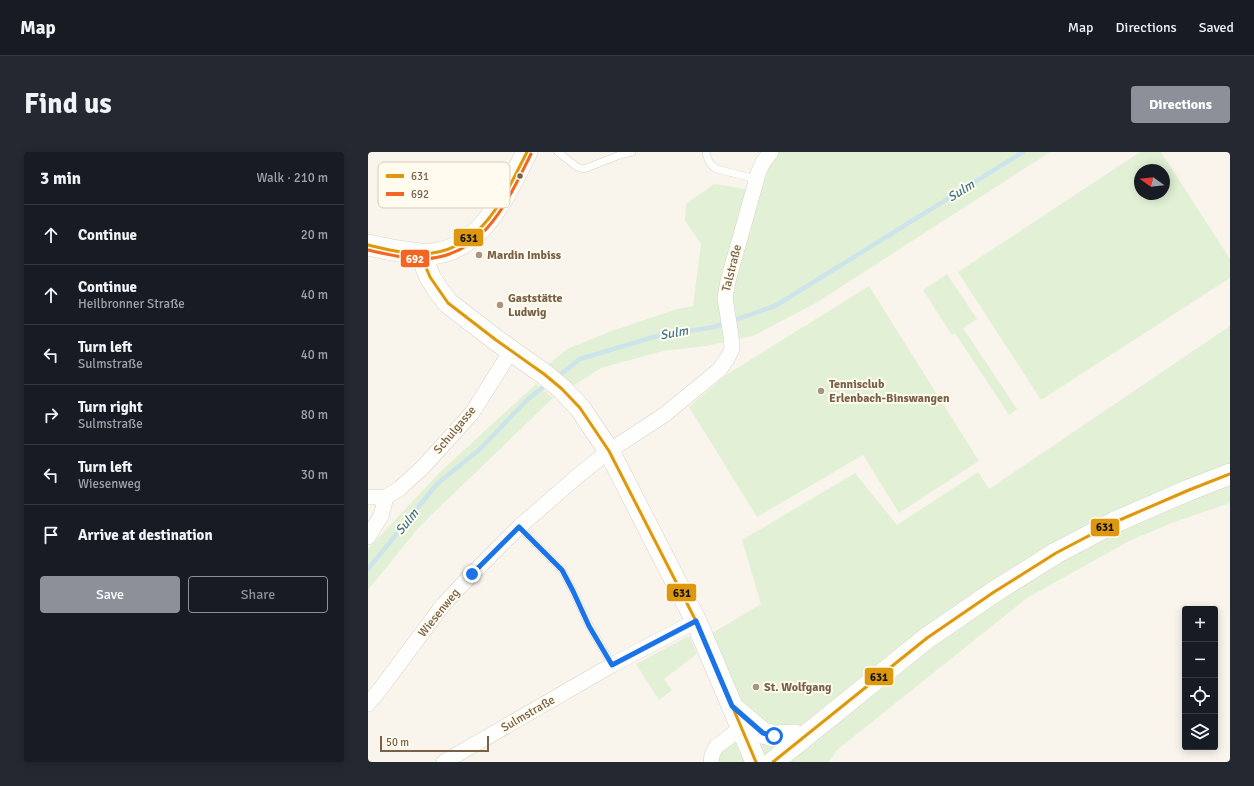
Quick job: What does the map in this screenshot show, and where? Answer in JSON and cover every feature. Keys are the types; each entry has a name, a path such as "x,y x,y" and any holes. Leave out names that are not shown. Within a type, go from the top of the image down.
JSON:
{"street":[{"path":"510,185 527,152"},
{"name":"Talstraße","path":"609,451 664,415 719,370 727,359 732,349 725,298 728,281 756,179 763,162 771,152"},
{"path":"368,245 403,252 424,254 441,253 457,247 471,238 485,225 497,208"},
{"path":"424,254 425,265 430,277 448,303 562,389 580,408 609,451 696,621 756,762"},
{"name":"Schulgasse","path":"386,497 399,489 424,467 472,413 511,351"},
{"name":"Wiesenweg","path":"368,704 443,605 472,574 519,527 566,485 609,451"},
{"path":"773,762 927,638 1050,556 1115,522 1230,474"},
{"path":"368,497 386,497 381,516 368,537"},
{"name":"Sulmstraße","path":"444,762 612,665 696,621"},
{"path":"732,706 763,733 774,736 795,735 799,741"},
{"path":"712,762 712,754 716,747 741,728"}],"lane":[{"path":"558,152 578,167 584,169 632,152"},
{"path":"706,152 708,160 712,166 717,169 756,179"},
{"path":"519,527 562,570 589,626 612,665"}],"green space":[{"path":"777,152 1050,152 816,303 753,336 706,346 663,351 601,368 568,389 544,368 567,349 609,332 677,309 693,306 701,244 685,221 686,204 714,184 758,191 765,166"},
{"path":"1140,152 1161,152 1169,164 1134,164 1134,200 1170,200 1170,166 1230,259 1230,278 1041,400 958,272"},
{"path":"947,274 977,319 963,328 1017,409 1009,415 955,333 952,335 923,290"},
{"name":"Tennisclub Erlenbach-Binswangen","path":"869,286 979,461 899,513 863,455 757,517 689,407 726,375"},
{"path":"1230,326 1230,503 1172,523 1131,540 1027,598 837,750 829,762 718,762 719,754 759,725 732,687 709,635 761,604 742,540 855,473 897,525 978,472 989,489"},
{"path":"536,384 553,398 420,526 368,590 368,549 439,473"},
{"path":"687,637 690,637 697,654 664,679 672,690 659,700 636,664"}],"waterway":[{"name":"Sulm","path":"557,377 580,359 657,336 714,327 775,306 1023,152"},
{"name":"Sulm","path":"368,569 437,484 480,449 528,399 547,384"}],"transit line":[{"name":"631","path":"510,185 527,152"},
{"name":"692","path":"510,195 531,154"},
{"name":"631","path":"368,245 415,254 443,251 460,244 475,233 488,220 496,208"},
{"name":"692","path":"368,250 416,259 444,256 462,248 478,238 491,224 502,208"},
{"name":"631","path":"424,255 425,265 430,277 448,303 562,389 580,408 609,451 696,621 756,762"},
{"name":"631","path":"773,762 927,638 994,592 1056,553 1115,522 1230,474"}],"place":[{"name":"Mardin Imbiss","path":"479,255"},
{"name":"Gaststätte Ludwig","path":"500,305"},
{"name":"Tennisclub Erlenbach-Binswangen","path":"821,391"},
{"name":"St. Wolfgang","path":"756,687"}],"route":[{"path":"472,574 519,527 562,570 589,626 612,665 696,621 732,706 763,733 774,736"}]}
